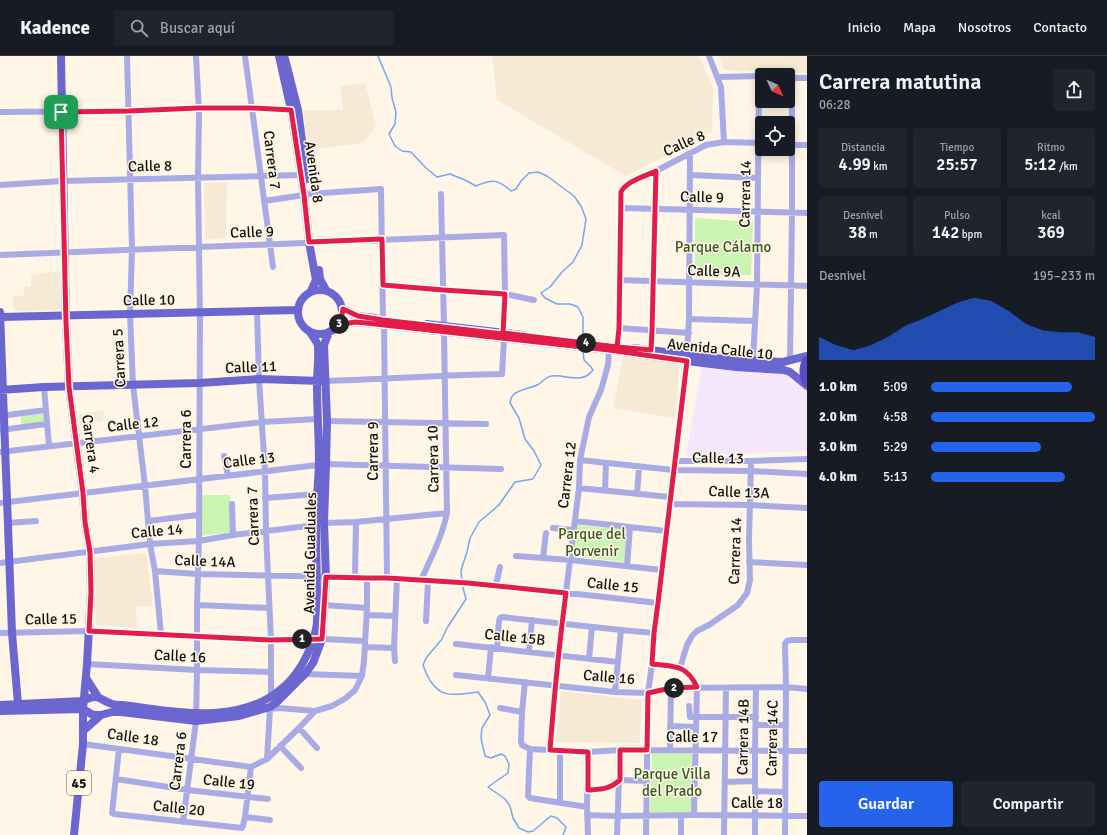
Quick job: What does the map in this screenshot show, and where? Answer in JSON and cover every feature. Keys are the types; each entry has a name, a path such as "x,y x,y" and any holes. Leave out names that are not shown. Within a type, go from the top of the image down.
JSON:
{"highway":[{"path":"807,360 803,372 807,384"}],"main road":[{"name":"Carrera 4","path":"61,56 64,252 69,387 90,552 91,592 83,705 83,744 74,835"},
{"name":"Avenida 8","path":"279,56 294,110 301,175 306,195"},
{"name":"Avenida 8","path":"284,56 294,110 312,242 316,280 310,291"},
{"name":"Avenida 8","path":"312,242 320,279 326,290"},
{"path":"318,289 326,290 336,295 343,309 339,325 329,332 319,334 309,332 300,323 298,317 298,310 302,299 310,291 318,289"},
{"name":"Avenida Calle 10","path":"343,309 358,316 384,322 687,358 783,362 807,356"},
{"name":"Calle 10","path":"0,317 298,310"},
{"path":"0,312 4,502 8,523 12,632 18,704"},
{"name":"Avenida Calle 10","path":"339,325 355,322 384,322"},
{"name":"Avenida Guaduales","path":"309,332 318,345 326,421 320,524"},
{"name":"Avenida Guaduales","path":"101,716 112,712 121,712 196,717 239,716 270,708 288,692 313,663 322,639 324,605 317,494 323,464 318,420 324,345 329,332"},
{"name":"Avenida Calle 10","path":"613,348 651,350 736,367 784,370 790,372 807,384"},
{"name":"Calle 11","path":"2,390 44,387 260,380 321,381"},
{"name":"Avenida Guaduales","path":"98,697 111,704 196,717 209,713 233,711 257,704 281,689 297,673 307,655 316,627 322,576"},
{"path":"86,678 98,697"},
{"path":"0,711 83,705 91,697 98,697"},
{"path":"0,705 83,705"},
{"path":"83,705 90,714 101,716"},
{"path":"83,732 101,716"}],"street":[{"name":"Carrera 5","path":"127,56 132,249 130,314 132,385 145,486 150,544 155,572 161,634"},
{"name":"Carrera 6","path":"183,822 196,717 197,670 196,636 199,541 200,247 196,56"},
{"name":"Carrera 7","path":"245,56 273,267"},
{"path":"709,56 721,87 724,142"},
{"path":"718,77 755,76"},
{"path":"795,78 807,78"},
{"path":"0,112 129,111 198,108 294,110"},
{"name":"Calle 8","path":"623,188 630,183 706,145 724,142 755,143"},
{"path":"795,145 807,145"},
{"path":"646,835 648,693 670,500 671,470 675,461 687,358 689,319 690,153"},
{"name":"Carrera 14","path":"753,361 757,285 759,156"},
{"path":"790,156 792,213 790,361"},
{"path":"651,350 656,171"},
{"name":"Calle 8","path":"0,185 63,181 301,175"},
{"path":"690,175 758,178"},
{"name":"Carrera 12","path":"550,750 555,685 579,488 580,460 588,417 601,390 619,328 620,208 621,192 623,188"},
{"name":"Carrera 9","path":"306,195 381,189 387,578"},
{"name":"Carrera 10","path":"426,621 424,581 445,524 447,513 441,194"},
{"path":"264,201 306,195"},
{"name":"Calle 9","path":"620,208 807,213"},
{"name":"Calle 9","path":"0,255 504,235 505,294"},
{"name":"Calle 9A","path":"619,280 807,286"},
{"path":"383,285 505,294 534,300"},
{"path":"504,336 505,294"},
{"name":"Carrera 7","path":"257,311 265,471 271,640 271,696"},
{"path":"689,319 755,321"},
{"path":"619,328 688,333"},
{"name":"Calle 11","path":"321,381 445,375 502,374 504,336"},
{"path":"44,387 49,446"},
{"path":"2,416 46,410"},
{"name":"Calle 12","path":"3,452 262,422 318,420"},
{"path":"326,421 486,424"},
{"path":"2,430 47,424"},
{"path":"224,456 228,476"},
{"name":"Calle 13","path":"675,461 807,459"},
{"name":"Calle 13","path":"580,460 671,470 751,471 807,474"},
{"path":"787,460 787,473"},
{"path":"706,470 707,461"},
{"name":"Carrera 14","path":"680,668 687,645 697,630 709,625 738,605 747,593 750,580 751,461"},
{"path":"605,491 606,463"},
{"name":"Calle 13","path":"4,502 323,464 501,469"},
{"path":"637,494 639,467"},
{"name":"Calle 13A","path":"579,488 637,494 670,500 807,508"},
{"path":"265,498 317,494"},
{"path":"232,504 233,535"},
{"name":"Calle 14","path":"0,563 150,544 199,541 233,535 320,524 447,513"},
{"path":"148,521 198,515"},
{"path":"8,523 36,521"},
{"path":"575,521 666,532"},
{"path":"355,578 356,522"},
{"path":"627,566 630,527"},
{"path":"553,528 573,530"},
{"path":"543,558 546,532"},
{"path":"516,556 662,570"},
{"path":"749,562 807,565"},
{"path":"496,585 500,567"},
{"name":"Calle 14A","path":"155,572 322,576"},
{"name":"Calle 15","path":"322,576 397,578 496,585 658,603"},
{"path":"267,759 270,708 315,711 332,706 356,690 362,676 367,615 367,578"},
{"path":"395,661 394,648 397,578"},
{"path":"197,605 269,608"},
{"path":"324,605 367,608"},
{"path":"367,615 395,616"},
{"path":"488,678 500,618 502,617 654,633"},
{"path":"529,652 532,620"},
{"path":"589,659 592,626"},
{"path":"615,692 621,630"},
{"name":"Calle 15","path":"0,633 89,631 271,640 322,639 394,648"},
{"name":"Carrera 14C","path":"785,835 785,644 790,640 807,640"},
{"name":"Calle 15B","path":"456,644 494,647 618,662"},
{"name":"Calle 16","path":"87,664 197,670 271,672"},
{"path":"652,664 680,668 689,674 697,687 693,717"},
{"path":"305,674 362,676"},
{"name":"Calle 16","path":"456,675 615,692 648,693 671,688 697,687 786,687 807,689"},
{"path":"525,682 521,741 522,745 530,749 528,796 530,798 587,807"},
{"path":"670,750 671,688"},
{"path":"724,835 726,688"},
{"name":"Carrera 14B","path":"755,835 756,688"},
{"path":"689,706 696,727 694,815"},
{"path":"500,708 522,712"},
{"path":"270,820 245,817 251,767 267,759 315,711"},
{"path":"693,717 756,717"},
{"path":"756,725 786,725"},
{"path":"670,726 696,727"},
{"path":"299,728 317,748"},
{"name":"Calle 18","path":"83,744 251,767"},
{"path":"280,746 301,768"},
{"path":"116,779 120,749"},
{"name":"Calle 17","path":"530,749 588,752 620,750 807,751"},
{"path":"617,835 620,750"},
{"path":"560,751 560,803"},
{"path":"588,752 588,835"},
{"name":"Calle 19","path":"116,779 188,790 268,799"},
{"name":"Calle 20","path":"116,779 113,814 242,828 245,817"},
{"path":"588,790 612,787 620,780 647,781"},
{"path":"725,782 755,781"},
{"path":"755,791 785,792"},
{"name":"Calle 18","path":"587,815 807,816"},
{"path":"681,816 681,835"}],"shaded area":[{"path":"492,56 699,56 713,88 712,132 626,176 497,100"},
{"path":"719,56 807,56 807,73 795,73 795,68 755,68 755,71 724,70"},
{"path":"365,83 376,125 363,143 308,150 303,110 343,110 340,86"},
{"path":"227,182 226,238 205,239 204,183"},
{"path":"60,271 61,310 14,311 12,297 24,296 24,287 31,287 31,275"},
{"path":"623,357 680,364 675,418 613,408"},
{"path":"702,365 786,375 807,391 807,451 686,456"},
{"path":"104,410 103,421 80,425 79,414"},
{"path":"146,553 153,606 136,606 137,628 96,625 94,558"},
{"path":"561,691 642,700 640,743 556,742"}],"green space":[{"name":"Parque Cálamo","path":"695,218 753,222 751,275 695,275"},
{"path":"44,414 45,424 21,426 21,416"},
{"path":"200,495 230,495 230,532 201,536"},
{"name":"Parque del Porvenir","path":"576,525 627,530 625,562 573,556"},
{"name":"Parque Villa del Prado","path":"652,753 692,754 692,813 650,812"}],"waterway":[{"path":"378,56 391,87 396,112 395,124 389,134 395,146 402,151 411,152 437,177 450,174 476,186 486,182 495,181 511,191 516,189 529,173 538,172 547,176 574,196 581,206 586,219 582,245 573,262 562,272 550,287 541,293 545,298 557,304 570,304 578,307 583,317 583,345"},
{"path":"462,580 461,572 470,538 479,522 499,505 515,482 533,479 541,465 534,451 525,439 519,418 510,403 513,395 519,391 536,386 550,376 579,378 589,374 593,370 584,360 583,351"},
{"path":"462,584 466,599 447,628 442,639 426,658 423,665 424,668 432,683 440,691 448,694 478,692 485,702 490,715 482,728 481,738 485,756 491,758 501,754 505,756 509,764 508,773 488,787 505,799 510,806 513,818 519,828 528,832 533,831 551,816 557,818 566,827 563,835"}],"route":[{"path":"61,112 69,387 90,552 91,592 89,631 271,640 322,639 326,577 387,578 455,582 566,593 555,685 550,750 588,752 588,790 612,787 620,780 620,750 647,750 648,693 671,688 697,687 689,674 680,668 652,664 654,633 687,361 609,350 366,323 355,322 339,325 343,314 343,309 358,316 383,320 617,347 619,328 621,192 623,188 630,183 656,171 651,350 617,347 503,333 505,294 383,285 382,239 309,242 304,195 291,110 198,108 61,112"}]}
